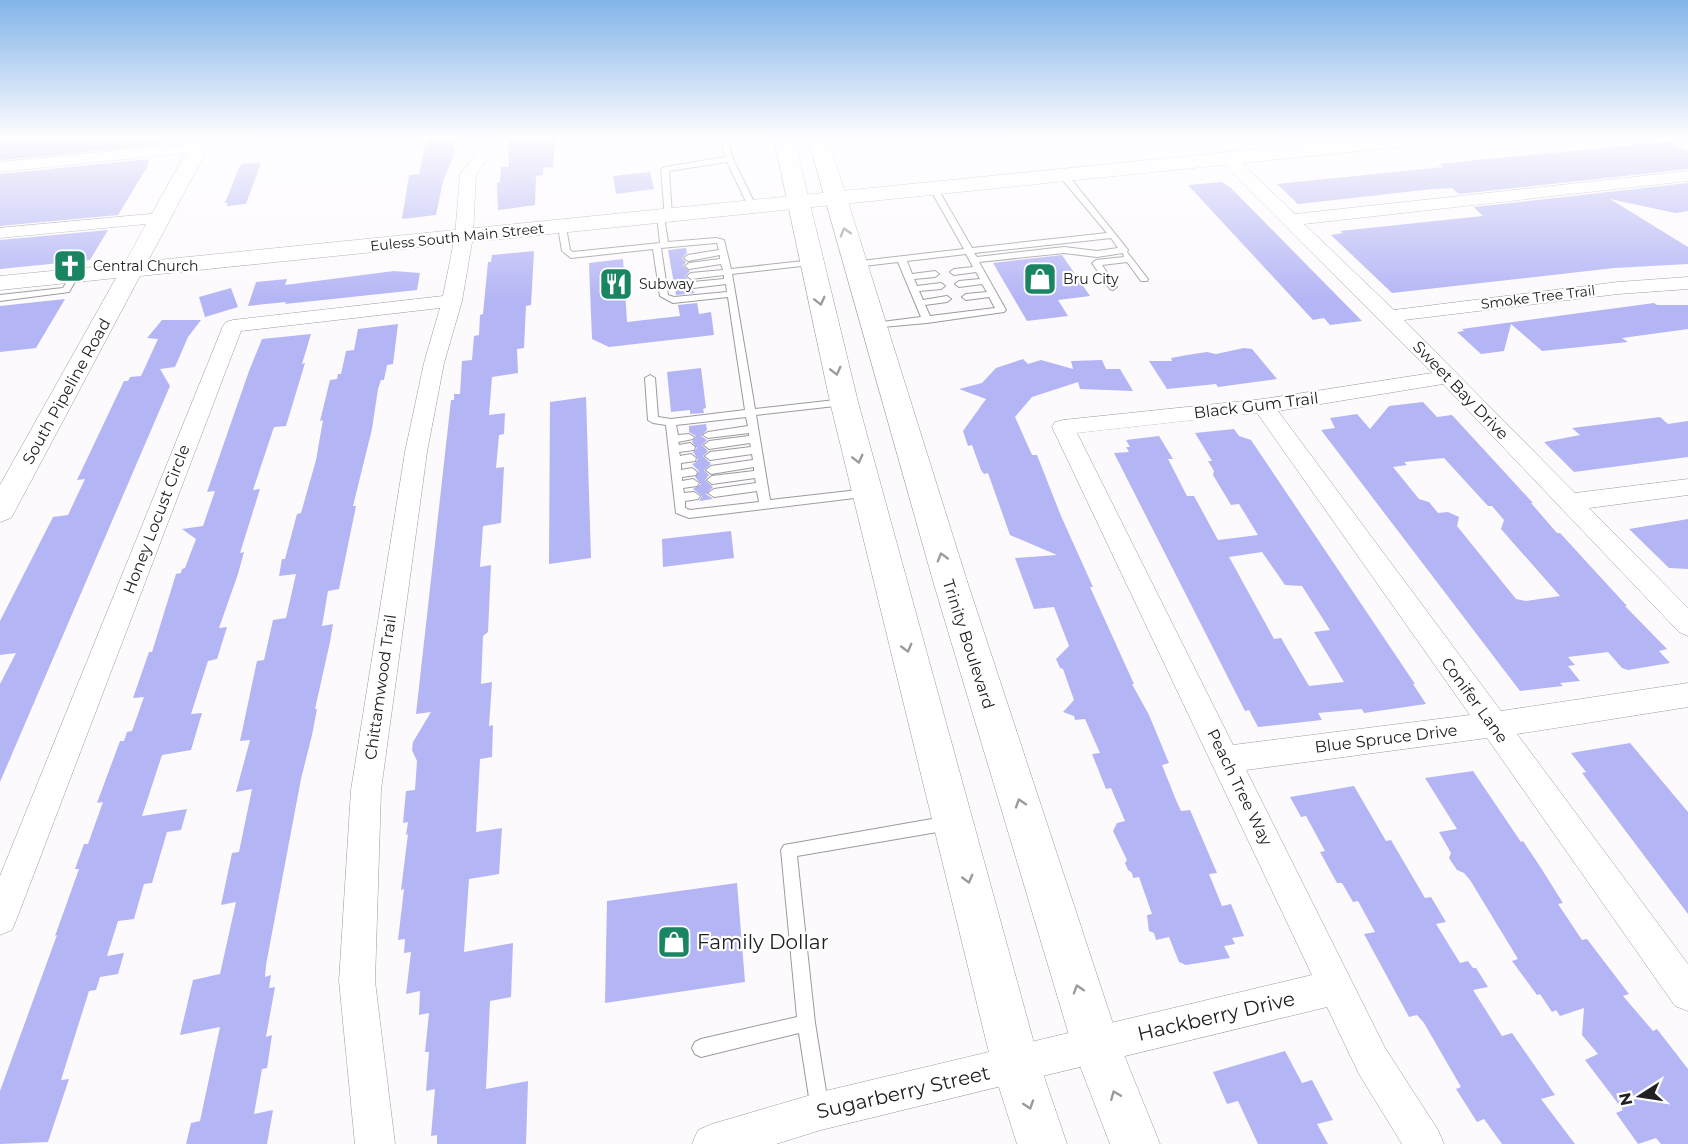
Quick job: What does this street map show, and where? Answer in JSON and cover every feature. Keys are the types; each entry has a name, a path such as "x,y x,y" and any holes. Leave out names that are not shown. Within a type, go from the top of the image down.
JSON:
{"main road":[{"path":"795,191 810,262 867,493 1016,1065 1042,1144"},
{"name":"Trinity Boulevard","path":"833,191 950,582 1096,1045 1135,1144"},
{"path":"844,402 895,396"}],"street":[{"name":"South Pipeline Road","path":"0,511 176,191"},
{"name":"Chittamwood Trail","path":"375,1144 357,981 366,790 416,452 434,363 452,301 464,236 467,191"},
{"name":"Euless South Main Street","path":"0,282 913,191"},
{"name":"Sweet Bay Drive","path":"1261,191 1389,316 1688,625"},
{"path":"1291,220 1549,191"},
{"path":"0,233 161,219"},
{"name":"Smoke Tree Trail","path":"1389,316 1618,288 1688,283"},
{"name":"Honey Locust Circle","path":"0,918 234,326 452,301"},
{"name":"Black Gum Trail","path":"1063,427 1263,406 1448,377"},
{"name":"Conifer Lane","path":"1263,406 1688,993"},
{"name":"Peach Tree Way","path":"1063,427 1372,1061 1424,1144"},
{"path":"1570,502 1688,487"},
{"name":"Blue Spruce Drive","path":"1226,759 1492,725 1688,696"},
{"name":"Hackberry Drive","path":"1096,1045 1337,987"},
{"name":"Sugarberry Street","path":"712,1144 821,1111 1096,1045"}],"lane":[{"path":"665,191 664,296 673,300 732,294"},
{"path":"745,191 753,207"},
{"path":"874,326 1001,310 935,191"},
{"path":"1077,191 1113,235 1144,279"},
{"path":"562,226 566,251 571,255 602,260 624,256 646,248 665,266"},
{"path":"855,264 1113,235"},
{"path":"665,266 716,240 721,242 732,294 765,505"},
{"path":"954,272 977,264 1064,250 1097,254 1124,250"},
{"path":"1113,287 1096,263 1129,259"},
{"path":"902,260 927,320"},
{"path":"690,267 726,262"},
{"path":"690,267 726,262"},
{"path":"690,267 726,262 810,262"},
{"path":"909,277 935,274"},
{"path":"0,298 66,290 75,275"},
{"path":"959,284 985,281"},
{"path":"914,289 940,286"},
{"path":"966,297 992,294"},
{"path":"920,303 947,299"},
{"path":"650,378 653,420 671,422 844,402"},
{"path":"671,422 680,510 688,514 867,493"},
{"path":"755,440 709,445 755,440"},
{"path":"674,450 690,448 674,450"},
{"path":"712,475 759,469"},
{"path":"678,486 693,478"},
{"path":"678,486 694,496"},
{"path":"714,493 762,486"},
{"path":"821,1111 806,1023 789,850 953,822"},
{"path":"701,1048 806,1023"}],"building":[{"path":"0,191 132,191 118,215 0,226"},
{"path":"230,191 251,191 246,204 226,206 228,203 225,203"},
{"path":"406,191 441,191 436,215 402,219"},
{"path":"497,191 535,191 535,205 498,210"},
{"path":"616,191 636,191 616,194"},
{"path":"1194,191 1234,191 1362,321 1330,325 1324,318 1313,320"},
{"path":"1285,191 1412,191 1298,204"},
{"path":"1456,191 1483,191 1459,194"},
{"path":"1613,191 1688,191 1688,211 1675,213 1610,199 1688,247 1688,264 1614,268 1392,293 1331,235 1343,233 1340,231 1483,216 1474,207"},
{"path":"108,230 90,260 0,269 0,240"},
{"path":"686,248 687,253 682,258 686,262 683,266 690,271 685,276 691,281 688,287 695,293 676,295 668,250"},
{"path":"534,251 531,305 526,306 524,348 517,349 518,373 492,377 489,415 505,413 504,434 499,435 496,468 504,467 501,523 483,526 480,567 491,565 488,632 483,636 481,684 492,682 489,726 493,725 492,757 480,759 476,832 502,828 499,874 469,879 464,952 513,943 511,997 490,1001 486,1089 528,1081 526,1144 437,1144 437,1135 431,1136 435,1089 426,1091 429,1052 425,1052 429,1013 419,1015 420,991 406,994 411,952 404,953 405,939 398,940 408,834 406,835 408,822 403,823 406,791 415,790 417,761 412,750 413,742 431,712 416,714 451,400 454,400 454,394 460,394 462,361 472,360 474,336 479,335 488,262 491,262 492,255"},
{"name":"Bru City","path":"1062,255 1090,296 1058,300 1068,316 1027,321 993,263"},
{"path":"623,259 627,322 680,316 678,305 697,303 699,314 711,312 714,335 609,347 592,339 589,263"},
{"path":"394,271 420,273 417,290 248,306 256,282 287,279 285,285"},
{"path":"231,288 238,307 205,317 199,297"},
{"path":"65,299 36,348 0,352 0,306"},
{"path":"1654,303 1657,305 1688,305 1688,329 1622,338 1628,342 1542,351 1511,324 1504,351 1481,354 1457,332 1464,331 1462,329"},
{"path":"162,320 201,320 188,337 175,367 160,369 170,386 0,782 0,684 16,653 0,655 0,621 53,517 68,515 85,479 77,480 124,381 128,381 130,377 141,376 158,339 147,338"},
{"path":"398,324 393,364 387,365 384,380 381,380 378,389 372,429 353,506 356,506 339,589 328,591 322,626 333,624 266,965 265,977 271,975 269,988 275,987 266,1037 272,1035 267,1068 262,1069 254,1114 273,1110 267,1144 186,1144 191,1123 200,1121 220,1027 180,1035 193,980 220,974 236,902 221,905 232,853 239,852 252,789 236,792 250,740 240,741 257,661 264,660 273,620 286,618 296,574 279,576 282,559 285,559 297,514 301,513 316,460 323,420 320,421 330,380 337,379 338,374 341,374 346,351 354,350 358,329"},
{"path":"311,334 302,364 305,363 286,426 274,427 253,490 260,489 240,553 244,552 238,574 219,628 227,627 217,659 208,661 191,714 202,713 191,750 162,755 142,816 187,809 181,830 167,832 152,883 144,884 134,919 118,921 107,956 124,953 118,974 100,977 96,990 89,991 61,1080 69,1079 48,1142 0,1144 0,1091 57,935 55,936 79,869 75,869 84,844 88,844 103,802 97,803 120,741 124,741 127,732 132,731 144,697 133,698 149,652 152,652 176,574 181,573 185,568 196,539 182,529 203,526 215,491 207,492 262,339"},
{"path":"1244,348 1252,349 1277,379 1218,387 1216,384 1167,389 1149,361 1172,361 1171,358 1187,355 1207,352 1216,354"},
{"path":"1023,359 1028,364 1041,360 1073,369 1071,361 1102,360 1106,369 1120,369 1133,391 1080,389 1078,382 1032,397 1015,417 1032,455 1037,455 1093,587 1090,587 1134,684 1132,684 1149,715 1169,763 1162,765 1176,800 1181,811 1190,810 1217,873 1209,874 1222,906 1231,904 1244,936 1232,938 1235,944 1224,946 1230,958 1186,965 1179,962 1169,937 1156,940 1154,933 1149,931 1147,915 1152,914 1139,877 1133,878 1132,873 1128,870 1125,863 1127,860 1113,831 1117,823 1125,821 1111,788 1106,789 1092,754 1100,753 1085,719 1075,720 1074,716 1063,712 1074,700 1063,669 1060,668 1056,659 1069,646 1054,607 1034,609 1015,558 1057,555 1010,535 988,473 984,474 981,470 972,445 968,446 963,431 986,399 959,389 982,383 996,368"},
{"path":"701,368 706,408 703,409 704,413 690,414 690,410 671,412 667,372"},
{"path":"586,397 591,558 549,564 550,402"},
{"path":"1423,402 1437,417 1452,415 1533,503 1531,503 1557,533 1560,533 1667,649 1659,651 1670,663 1628,670 1622,668 1608,652 1568,657 1575,665 1568,666 1580,681 1560,683 1563,686 1520,691 1321,430 1335,428 1330,418 1357,414 1370,429 1389,406","holes":["1444,458 1488,506 1492,506 1504,520 1501,529 1560,596 1526,601 1516,599 1457,526 1459,517 1448,512 1438,513 1429,502 1419,499 1393,467 1407,465 1404,462"]},
{"path":"1660,417 1668,424 1688,421 1688,457 1574,472 1544,442 1580,435 1572,428"},
{"path":"706,424 707,430 701,436 707,440 702,445 708,451 703,456 711,464 704,470 709,475 705,480 713,487 706,494 713,499 699,501 702,496 693,489 701,484 695,477 699,471 692,464 698,459 693,452 697,448 692,442 696,436 689,432 689,426"},
{"path":"1234,429 1239,436 1251,440 1415,684 1413,684 1426,704 1364,713 1362,709 1318,713 1322,720 1258,727 1249,710 1245,711 1114,453 1129,452 1126,447 1130,447 1126,440 1159,436 1173,459 1168,459 1187,496 1194,496 1218,540 1258,535 1239,504 1231,505 1213,475 1214,471 1208,461 1212,461 1195,433","holes":["1262,552 1285,585 1302,586 1330,630 1314,632 1344,682 1309,686 1281,638 1274,639 1229,557"]},
{"path":"1688,519 1688,569 1669,568 1629,529"},
{"path":"731,531 734,558 663,567 662,539"},
{"path":"1630,743 1688,812 1688,914 1582,773 1586,772 1571,753"},
{"path":"1473,771 1541,868 1563,903 1558,904 1582,940 1587,939 1629,994 1623,996 1653,1031 1657,1029 1688,1069 1688,1144 1661,1144 1656,1138 1638,1144 1616,1113 1623,1110 1585,1060 1598,1054 1582,1035 1584,1008 1560,1016 1556,1010 1552,1012 1512,961 1518,959 1470,880 1464,873 1457,870 1449,858 1451,853 1439,832 1457,829 1425,778"},
{"path":"1354,786 1386,841 1391,840 1425,898 1431,897 1446,922 1436,924 1460,963 1468,961 1473,968 1476,968 1488,987 1473,990 1502,1036 1512,1033 1555,1095 1541,1099 1575,1144 1502,1144 1484,1119 1477,1122 1456,1089 1461,1087 1424,1023 1417,1015 1409,1017 1364,934 1375,932 1358,901 1353,902 1342,883 1337,883 1320,852 1325,851 1306,816 1301,817 1290,797"},
{"name":"Family Dollar","path":"737,883 745,982 605,1003 607,901"},
{"path":"1285,1051 1302,1083 1312,1080 1333,1120 1317,1124 1328,1144 1258,1144 1238,1101 1227,1104 1213,1072"}],"place":[{"name":"Central Church","path":"70,266"},
{"name":"Bru City","path":"1040,279"},
{"name":"Subway","path":"616,284"},
{"name":"Family Dollar","path":"674,942"}]}
